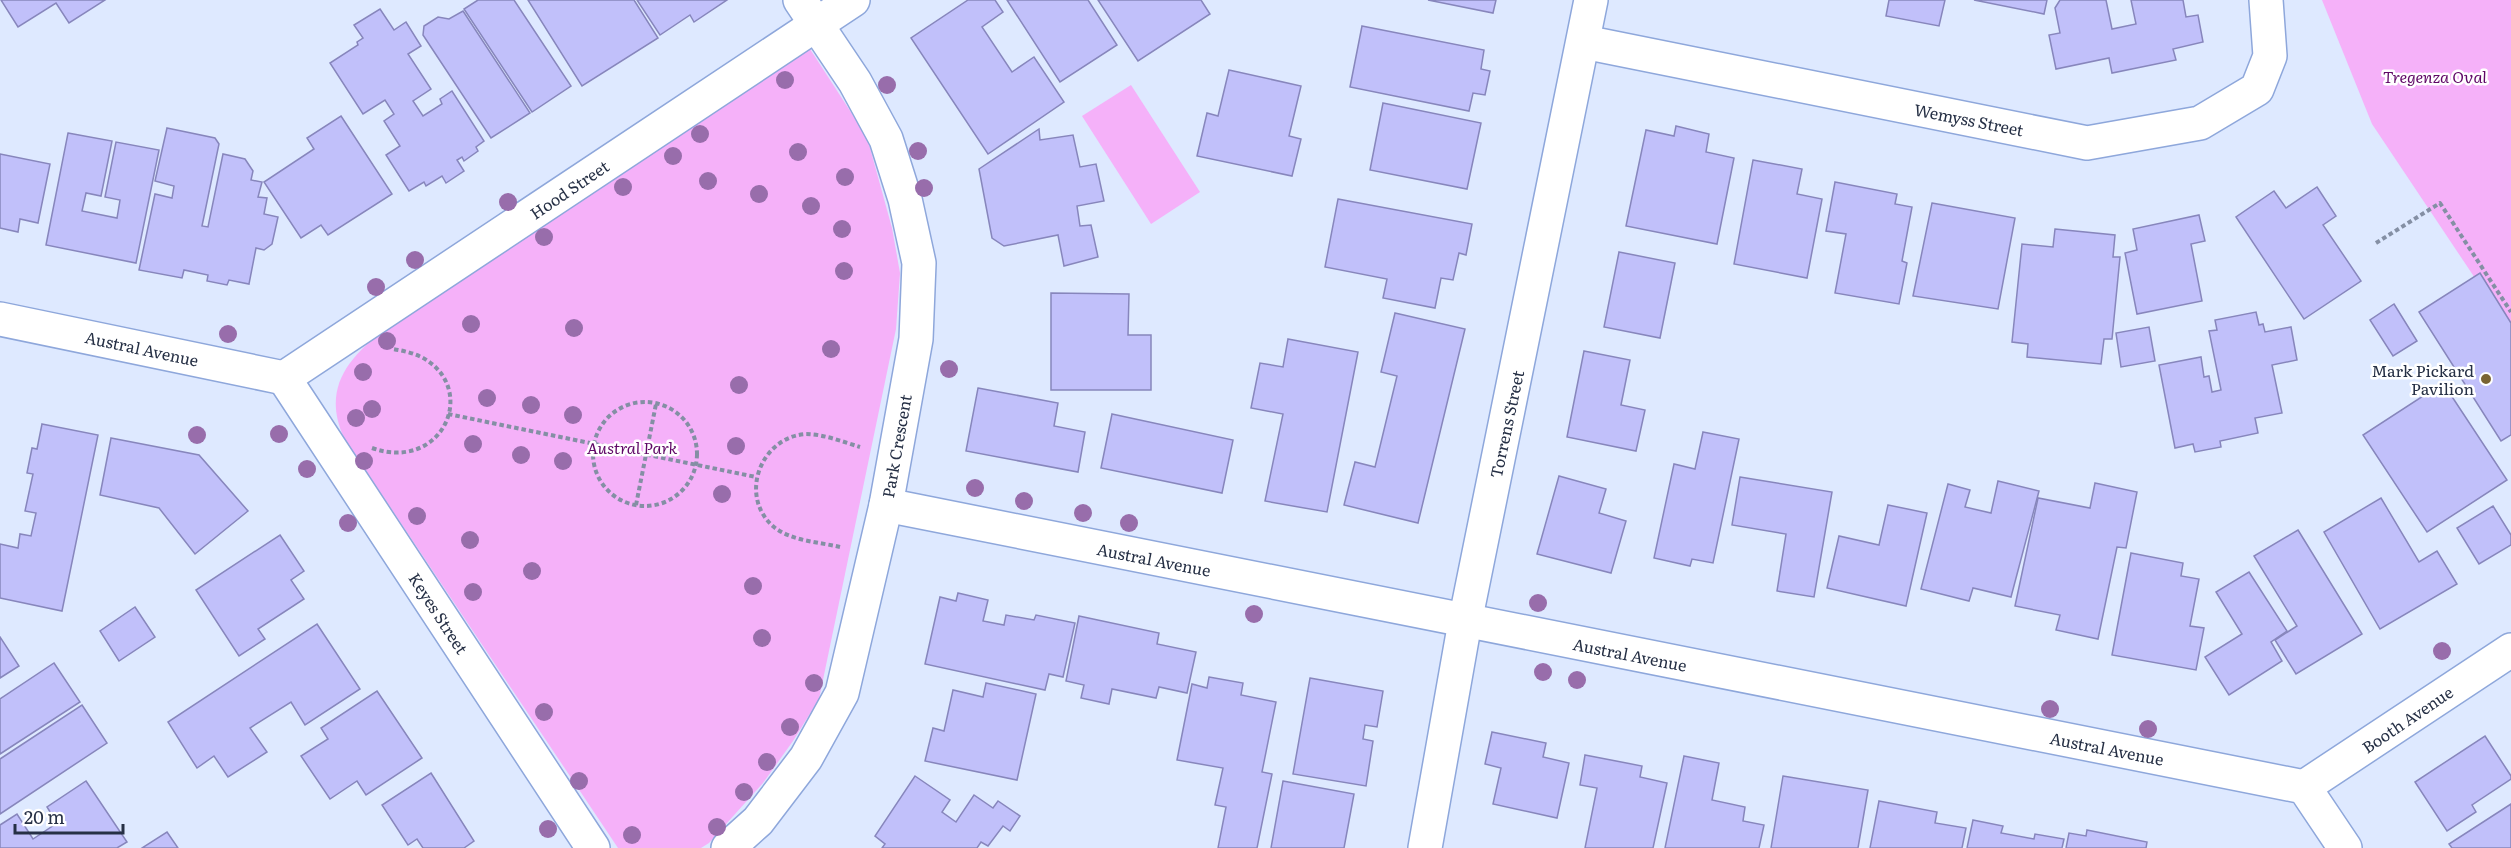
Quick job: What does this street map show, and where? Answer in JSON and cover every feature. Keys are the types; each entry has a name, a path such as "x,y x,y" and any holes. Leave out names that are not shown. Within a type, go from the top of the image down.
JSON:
{"street":[{"name":"Hood Street","path":"284,378 344,339 808,12 853,0"},
{"name":"Torrens Street","path":"1425,848 1465,622 1592,0"},
{"name":"Wemyss Street","path":"1584,42 2087,143 2200,123 2257,89 2270,56 2266,0"},
{"name":"Park Crescent","path":"728,848 758,821 806,758 842,693 886,505 916,339 919,263 905,199 886,139 855,82 808,12"},
{"name":"Austral Avenue","path":"0,319 284,378"},
{"name":"Keyes Street","path":"284,378 593,848"},
{"name":"Austral Avenue","path":"886,505 2304,788"},
{"name":"Booth Avenue","path":"2304,788 2511,650"},
{"path":"2304,788 2345,848"}],"path":[{"path":"2376,243 2440,203 2511,312"},
{"path":"318,429 386,453 401,454 423,448 432,442 445,425 450,402 444,380 428,361 408,352 344,339"},
{"path":"642,402 656,404 675,412 688,425 696,442 695,464 686,485 670,500 648,506 636,505 624,502 605,487 594,464 595,444 601,426 621,408 642,402"},
{"path":"636,505 656,404"},
{"path":"448,414 756,477"},
{"path":"846,549 794,536 774,527 759,506 755,489 756,477 770,452 780,443 793,437 807,434 865,448"}],"green space":[{"name":"Tregenza Oval","path":"2322,0 2511,0 2511,332 2372,124"},
{"name":"Austral Park","path":"810,49 867,137 892,228 900,273 896,329 819,699 763,783 709,843 701,848 618,848 344,438 338,420 337,390 349,364 384,330"},
{"path":"1131,85 1200,192 1151,224 1082,116"}],"building":[{"path":"1,0 105,0 69,23 56,3 18,27"},
{"path":"478,0 514,0 571,86 532,112 464,9"},
{"path":"528,0 634,0 658,38 582,86"},
{"path":"637,0 727,0 694,22 690,15 660,35"},
{"path":"968,0 995,0 1003,12 982,27 1012,72 1034,57 1064,102 988,154 911,38"},
{"path":"1007,0 1088,0 1117,45 1060,82"},
{"path":"1098,0 1201,0 1210,14 1138,61"},
{"path":"1428,0 1496,0 1493,13"},
{"path":"1889,0 1945,0 1939,26 1886,16"},
{"path":"1974,0 2047,0 2044,14"},
{"path":"2060,0 2106,0 2112,29 2136,24 2131,0 2183,0 2186,17 2198,15 2203,42 2173,49 2176,60 2112,73 2109,58 2056,69 2049,35 2060,33 2055,8"},
{"path":"380,9 394,30 406,22 421,46 408,54 431,89 413,101 423,116 442,104 440,99 452,91 484,141 476,147 478,151 464,161 462,157 457,160 464,171 446,183 442,176 426,186 424,182 409,191 386,155 400,146 384,121 394,114 385,100 363,114 330,63 358,45 357,42 363,38 354,25"},
{"path":"463,11 530,113 491,138 423,35 424,26 438,17 449,19"},
{"path":"1362,26 1484,50 1481,69 1490,71 1485,95 1473,93 1469,111 1350,87"},
{"path":"1229,70 1301,86 1289,136 1301,139 1292,176 1197,156 1207,113 1218,116"},
{"path":"1383,103 1481,123 1467,189 1370,170"},
{"path":"341,116 392,194 328,235 321,225 301,238 264,182 314,149 307,138"},
{"path":"1676,126 1709,134 1706,152 1734,158 1717,244 1626,226 1646,130 1674,136"},
{"path":"167,128 215,138 219,144 202,226 208,227 223,154 245,159 253,171 251,180 262,182 258,197 267,198 264,214 278,217 272,244 264,250 256,248 249,284 229,280 227,285 207,281 208,275 184,270 182,278 139,270 155,194 172,198 174,186 155,181"},
{"path":"1039,129 1040,140 1073,135 1080,167 1096,164 1104,201 1077,206 1080,226 1091,225 1098,257 1064,266 1058,235 1004,246 992,238 979,169"},
{"path":"68,133 112,141 101,196 86,193 82,211 117,218 120,200 105,197 116,142 159,150 136,263 46,245"},
{"path":"0,154 50,164 38,223 20,219 18,232 0,228"},
{"path":"1753,160 1802,169 1797,194 1822,199 1807,278 1734,264"},
{"path":"1835,182 1897,194 1895,204 1912,207 1902,261 1907,263 1899,304 1835,293 1846,234 1826,231"},
{"path":"2317,187 2336,216 2323,225 2361,281 2304,319 2236,217 2274,191 2286,208"},
{"path":"1338,199 1472,224 1466,255 1459,253 1453,280 1441,278 1435,308 1383,298 1387,279 1325,267"},
{"path":"1932,203 2015,218 1998,309 1913,296"},
{"path":"2199,215 2205,241 2191,244 2202,301 2137,314 2125,253 2137,250 2133,229"},
{"path":"2055,229 2115,235 2113,257 2120,257 2112,339 2104,339 2101,364 2027,357 2028,344 2012,342 2022,244 2053,247"},
{"path":"1619,252 1675,263 1660,338 1604,327"},
{"name":"Mark Pickard Pavilion","path":"2480,273 2511,323 2511,435 2501,441 2419,312"},
{"path":"1051,293 1129,294 1128,335 1151,335 1151,390 1051,390"},
{"path":"2394,304 2417,341 2393,356 2370,320"},
{"path":"2256,312 2259,325 2263,324 2265,332 2291,327 2297,360 2272,365 2282,413 2255,418 2258,433 2220,441 2221,447 2195,452 2193,444 2175,448 2159,365 2201,357 2204,377 2209,376 2212,392 2221,390 2209,331 2217,330 2215,320"},
{"path":"1395,313 1465,329 1418,523 1344,505 1355,462 1375,467 1397,376 1381,372"},
{"path":"2149,327 2155,361 2121,367 2116,333"},
{"path":"1288,339 1358,352 1327,512 1265,501 1283,414 1251,408 1260,363 1283,367"},
{"path":"1584,351 1630,360 1621,405 1645,410 1636,451 1567,437"},
{"path":"2443,383 2507,480 2427,532 2363,435"},
{"path":"978,388 1058,403 1054,426 1085,432 1078,472 966,451"},
{"path":"1112,414 1233,440 1222,493 1101,468"},
{"path":"42,424 98,435 62,611 0,598 0,544 18,548 20,534 31,536 36,513 25,511 33,474 27,473 32,448 37,449"},
{"path":"1703,432 1739,439 1713,563 1692,559 1690,566 1654,558 1674,464 1695,469"},
{"path":"111,438 199,455 248,511 195,554 159,508 100,495"},
{"path":"1559,476 1606,489 1599,513 1626,521 1611,573 1537,554"},
{"path":"1740,477 1832,492 1814,597 1777,591 1786,534 1732,525"},
{"path":"1998,481 2039,491 2011,597 1973,588 1969,601 1921,589 1948,484 1970,490 1965,507 1991,513"},
{"path":"2095,483 2137,492 2126,548 2117,547 2098,639 2056,630 2060,615 2015,606 2038,498 2090,508"},
{"path":"2381,498 2419,562 2437,551 2457,584 2380,629 2324,532"},
{"path":"1888,505 1927,513 1906,606 1827,588 1839,536 1879,545"},
{"path":"2493,506 2511,535 2511,545 2479,564 2457,528"},
{"path":"2298,530 2362,634 2296,674 2275,640 2297,626 2254,556"},
{"path":"280,535 304,571 291,580 304,599 258,629 265,639 239,656 196,590"},
{"path":"2131,553 2183,563 2181,576 2199,579 2190,626 2204,628 2196,670 2112,655"},
{"path":"2249,572 2287,631 2271,642 2282,661 2229,695 2205,657 2242,634 2216,592"},
{"path":"958,593 988,600 983,621 1004,625 1006,615 1034,620 1036,615 1075,623 1063,677 1049,674 1045,690 925,664 940,597 956,601"},
{"path":"135,607 155,637 119,661 100,631"},
{"path":"1079,616 1159,633 1157,644 1196,652 1187,693 1159,687 1156,698 1112,689 1109,704 1081,698 1084,685 1066,681"},
{"path":"317,624 360,689 305,725 291,702 250,728 267,752 228,777 214,756 197,768 168,722"},
{"path":"0,637 19,666 0,678"},
{"path":"54,663 80,702 0,754 0,699"},
{"path":"1209,677 1243,683 1241,695 1276,702 1262,772 1272,774 1257,848 1218,848 1226,807 1215,805 1223,768 1177,760 1192,684 1207,688"},
{"path":"1310,678 1383,691 1377,727 1365,725 1363,739 1373,741 1366,786 1293,774"},
{"path":"986,683 1036,694 1017,780 925,761 933,728 944,731 953,690 983,697"},
{"path":"377,691 422,758 366,795 357,781 330,799 301,756 328,739 321,728"},
{"path":"82,705 107,743 0,814 0,759"},
{"path":"1492,732 1546,743 1543,757 1569,763 1557,818 1493,804 1501,768 1485,764"},
{"path":"2485,736 2511,779 2472,805 2476,812 2447,831 2415,782"},
{"path":"1585,755 1642,766 1640,777 1667,783 1653,848 1585,848 1597,788 1580,785"},
{"path":"1684,756 1719,763 1712,800 1745,807 1743,821 1764,825 1759,848 1665,848"},
{"path":"431,773 474,841 464,848 423,848 417,839 408,845 382,805"},
{"path":"915,776 950,800 942,812 956,822 974,795 993,808 998,801 1020,816 1010,831 1003,826 988,846 981,842 977,848 882,848 885,844 875,836"},
{"path":"1783,776 1868,790 1858,848 1771,848"},
{"path":"86,781 127,842 117,848 0,848 0,825 17,814 33,839 57,823 47,807"},
{"path":"1283,781 1354,794 1344,848 1271,848"},
{"path":"1879,801 1937,812 1935,823 1966,828 1962,848 1870,848"},
{"path":"2511,804 2511,848 2452,848 2449,844"},
{"path":"1973,820 2003,826 2001,833 2034,839 2035,834 2064,839 2062,848 1967,848"},
{"path":"2087,830 2147,842 2146,848 2066,848 2069,833 2086,836"},
{"path":"167,832 178,848 142,848"}],"place":[{"name":"Mark Pickard Pavilion","path":"2486,379"}]}
